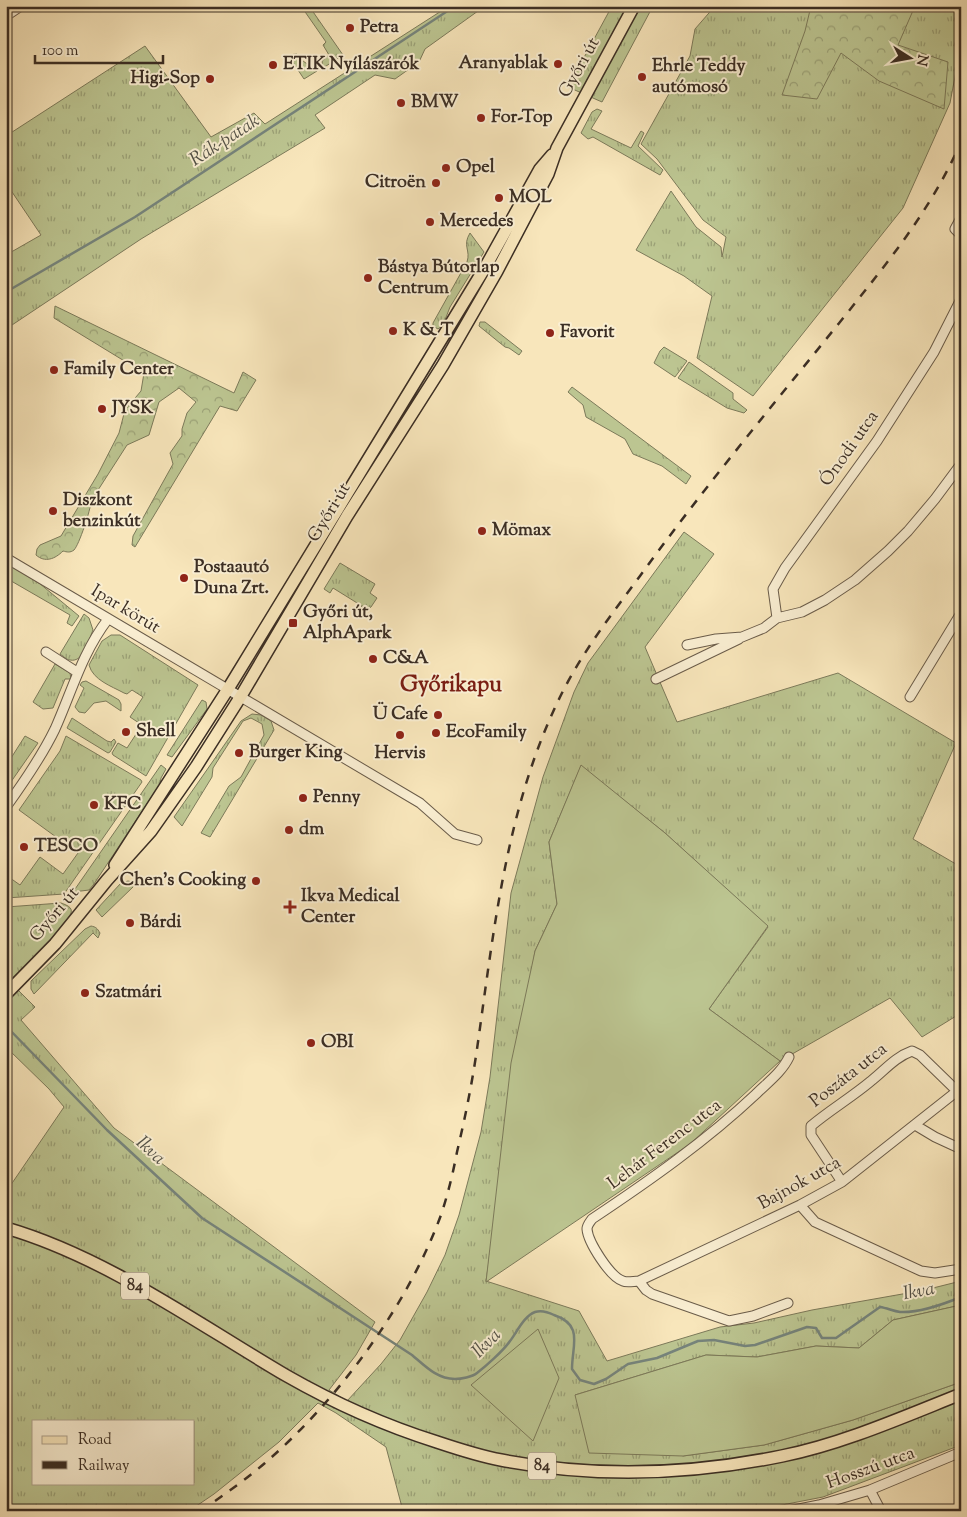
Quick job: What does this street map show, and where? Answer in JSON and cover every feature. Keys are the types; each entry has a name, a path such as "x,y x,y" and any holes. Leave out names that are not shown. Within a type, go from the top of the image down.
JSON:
{"main road":[{"name":"Győri út","path":"6,994 55,944 107,880 151,831 241,696 347,516 443,365 514,240 548,174 557,148 633,7"},
{"name":"Győri út","path":"107,880 119,857 228,689 486,266 540,169 557,148"},
{"name":"84","path":"6,1228 80,1257 126,1281 341,1405 394,1428 467,1452 499,1460 566,1469 632,1472 695,1469 741,1463 783,1456 831,1442 961,1394"}],"street":[{"path":"6,16 21,6"},
{"path":"961,218 955,229 961,235"},
{"name":"Ónodi utca","path":"777,618 774,589 777,582 813,528 877,441 934,352 961,299"},
{"path":"656,679 764,628 777,618 802,612 825,600 855,580 908,531 961,464"},
{"name":"Ipar körút","path":"6,558 420,803 455,834 477,840"},
{"path":"910,697 961,613"},
{"path":"6,807 41,756 78,672 100,630 108,619"},
{"path":"687,645 716,639 742,637"},
{"path":"46,652 78,672"},
{"name":"Poszáta utca","path":"842,1182 811,1135 811,1126 871,1081 901,1055 912,1052 920,1055 959,1090"},
{"name":"Lehár Ferenc utca","path":"639,1281 623,1282 611,1274 588,1232 587,1227 592,1219 693,1148 768,1082 784,1066 789,1057"},
{"name":"Bajnok utca","path":"639,1281 800,1206 842,1182 959,1090"},
{"path":"915,1125 935,1138 961,1149"},
{"path":"800,1206 814,1222 921,1272 935,1273 961,1269"},
{"path":"639,1281 652,1294 729,1321 753,1316 788,1303"},
{"name":"Hosszú utca","path":"789,1511 819,1505 870,1490 961,1452"},
{"path":"870,1490 881,1511"}],"green space":[{"path":"301,6 309,6 343,55 323,68 322,61 329,55 323,45 326,42"},
{"path":"449,6 485,6 425,49 419,62 395,79 375,75 315,115 325,128 141,239 6,329 6,255 41,235 6,183 6,136 145,46 211,137 254,113 265,124"},
{"path":"612,6 653,6 602,102 568,87"},
{"path":"715,6 961,6 961,45 950,103 903,208 753,396 697,358 712,296 684,276 636,250 671,191 696,227 721,247 722,257 726,237 703,220 657,159 641,144 690,56 695,29"},
{"path":"811,6 915,6 898,45 948,62 944,109 879,81 841,53 817,99 782,95 805,31"},
{"path":"297,54 317,71 304,79 288,55"},
{"path":"597,109 602,111 591,129 631,148 641,131 644,133 638,146 663,170 660,175 593,137 588,139 581,133 592,112"},
{"path":"470,233 484,252 450,307 443,325 438,329 433,326 433,323 467,262 467,241"},
{"path":"55,306 234,393 243,372 256,380 237,411 220,406 135,547 132,545 133,536 173,464 170,453 182,436 187,413 196,402 179,388 159,402 149,435 127,445 91,501 84,527 74,550 70,552 63,551 50,559 43,559 36,555 40,545 61,536 98,474 119,433 125,410 141,391 144,373 54,318"},
{"path":"480,322 485,322 522,351 519,355 505,347 479,326"},
{"path":"664,347 687,361 675,377 654,363"},
{"path":"689,362 733,393 733,399 747,410 744,413 727,408 678,378"},
{"path":"572,387 691,476 686,484 662,466 633,454 625,439 586,417 583,405 568,392"},
{"path":"684,532 714,554 645,647 677,722 838,673 956,743 913,839 961,867 961,1013 922,1037 890,998 780,1061 709,1009 768,927 665,833 581,766 549,842 557,904 535,951 486,1281 579,1311 607,1361 720,1327 754,1323 812,1310 925,1290 961,1281 961,1305 893,1320 859,1348 816,1346 757,1357 706,1355 575,1395 683,1456 764,1445 853,1420 961,1382 961,1445 823,1497 751,1511 403,1511 386,1447 318,1403 279,1442 214,1494 189,1511 6,1511 6,1192 64,1107 49,1089 9,1050 6,1050 6,907 61,903 69,906 71,909 69,917 52,939 10,982 35,1007 21,1020 114,1128 375,1322 356,1355 329,1390 347,1401 400,1340 445,1255 459,1215 481,1132 490,1077 511,893 543,777 574,692 588,663"},
{"path":"6,563 39,583 79,616 72,626 67,623 70,615 6,578"},
{"path":"340,563 375,584 370,593 377,598 371,607 362,612 359,611 362,606 333,588 330,593 324,589"},
{"path":"84,614 89,618 93,630 88,644 79,658 75,660 66,659 60,654"},
{"path":"111,635 120,635 198,685 146,776 112,753 118,743 127,748 142,725 130,717 143,697 132,690 127,694 124,693 103,682 94,675 89,665 102,641"},
{"path":"55,664 70,673 71,679 65,679 53,708 43,709 33,702"},
{"path":"86,681 119,700 121,711 106,701 94,703 85,713 79,712 75,707 84,688 80,685"},
{"path":"202,700 206,702 207,709 172,757 167,755"},
{"path":"252,714 261,715 271,721 274,730 210,837 201,833 229,786 241,777 264,735 262,724 251,718 243,721 213,768 212,777 182,826 174,817 241,721"},
{"path":"72,718 107,741 111,742 114,739 116,742 110,752 108,753 67,728"},
{"path":"25,736 38,743 6,789 6,766"},
{"path":"66,736 142,782 64,894 6,898 6,875 20,885 40,857 63,874 78,853 19,810 60,751"},
{"path":"161,765 166,769 160,784 94,884 89,890 73,892"},
{"path":"581,765 665,833 768,926 709,1009 780,1061 690,1144 486,1282 511,1063 535,951 557,904 549,842"},
{"path":"132,882 134,886 102,917 96,910 121,883"},
{"path":"91,926 100,933 98,938 93,933 34,994 31,989 31,981 85,929"},
{"path":"961,1305 961,1382 853,1420 764,1445 683,1456 589,1453 575,1395 706,1355 757,1357 816,1346 859,1348 893,1320"},
{"path":"538,1329 559,1378 533,1441 471,1385"}],"waterway":[{"name":"Rák-patak","path":"6,292 135,217 455,6"},
{"name":"Ikva","path":"6,1026 107,1130 202,1218 443,1377 460,1379 477,1373 503,1349 527,1317 537,1311 552,1314 569,1324 573,1330 574,1337 572,1369 580,1380 594,1384 606,1379 628,1364 657,1358 698,1341 714,1340 745,1346 755,1345 807,1327 816,1328 822,1338 836,1338 880,1307 907,1312 923,1310 961,1297"}],"railway":[{"path":"200,1511 234,1488 265,1463 319,1410 368,1349 410,1283 427,1249 446,1199 466,1114 496,914 514,825 542,739 568,681 607,620 688,511 874,279 906,236 936,191 961,142"}],"place":[{"name":"Petra","path":"350,28"},
{"name":"Aranyablak","path":"558,64"},
{"name":"ETIK Nyílászárók","path":"273,65"},
{"name":"Ehrle Teddy autómosó","path":"642,77"},
{"name":"Higi-Sop","path":"210,79"},
{"name":"BMW","path":"401,103"},
{"name":"For-Top","path":"481,118"},
{"name":"Opel","path":"446,168"},
{"name":"Citroën","path":"436,183"},
{"name":"MOL","path":"499,198"},
{"name":"Mercedes","path":"430,222"},
{"name":"Bástya Bútorlap Centrum","path":"368,278"},
{"name":"K & T","path":"393,331"},
{"name":"Favorit","path":"550,333"},
{"name":"Family Center","path":"54,370"},
{"name":"JYSK","path":"102,409"},
{"name":"Diszkont benzinkút","path":"53,511"},
{"name":"Mömax","path":"482,531"},
{"name":"Postaautó Duna Zrt.","path":"184,578"},
{"name":"Győri út, AlphApark","path":"293,623"},
{"name":"C&A","path":"373,659"},
{"name":"Ü Cafe","path":"438,715"},
{"name":"Shell","path":"126,732"},
{"name":"EcoFamily","path":"436,733"},
{"name":"Hervis","path":"400,735"},
{"name":"Burger King","path":"239,753"},
{"name":"Penny","path":"303,798"},
{"name":"KFC","path":"94,805"},
{"name":"dm","path":"289,830"},
{"name":"TESCO","path":"24,847"},
{"name":"Chen's Cooking","path":"256,881"},
{"name":"Ikva Medical Center","path":"290,907"},
{"name":"Bárdi","path":"130,923"},
{"name":"Szatmári","path":"85,993"},
{"name":"OBI","path":"311,1043"}],"district":[{"name":"Győrikapu","path":"451,686"}]}
